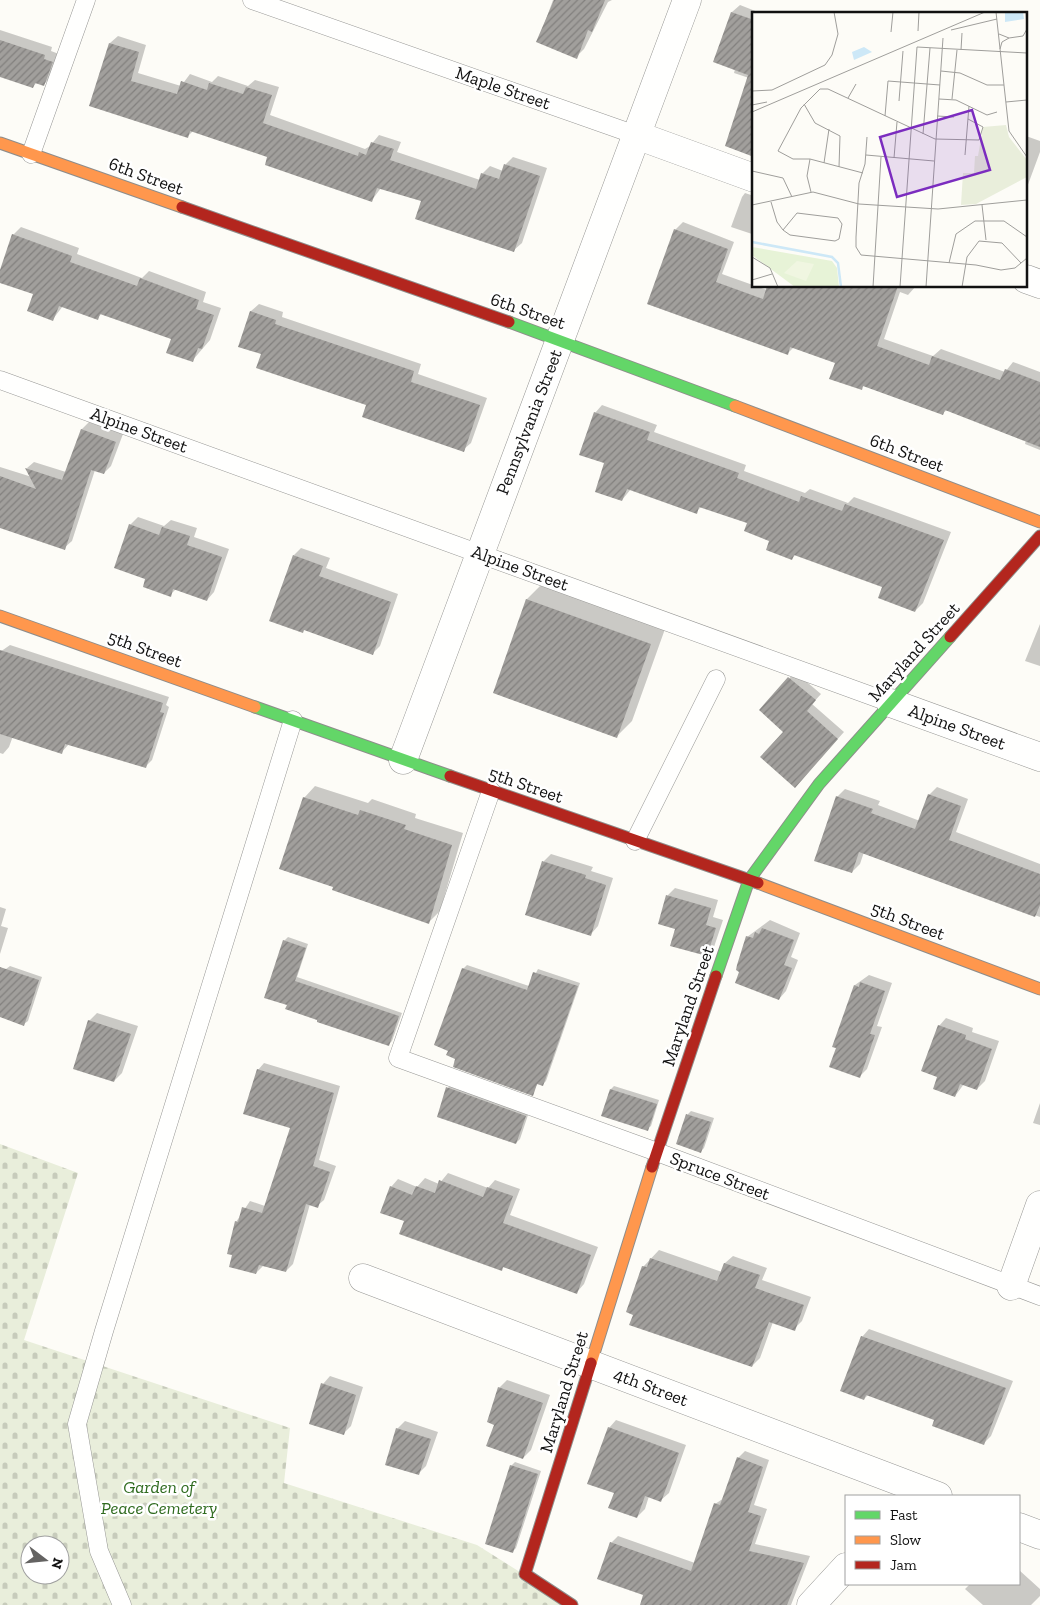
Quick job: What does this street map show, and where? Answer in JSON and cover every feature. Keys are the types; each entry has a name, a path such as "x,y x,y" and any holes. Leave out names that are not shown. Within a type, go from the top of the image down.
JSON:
{"street":[{"name":"Pennsylvania Street","path":"403,760 687,0"},
{"name":"Maple Street","path":"636,135 752,177"},
{"name":"6th Street","path":"0,143 560,340 1040,522"},
{"path":"1028,280 1040,284"},
{"name":"Maryland Street","path":"572,1605 525,1574 657,1152 749,880 819,784 1040,536"},
{"name":"5th Street","path":"0,616 403,760 749,880 1040,989"},
{"name":"Alpine Street","path":"891,703 1040,757"},
{"path":"1012,1286 1040,1205"},
{"name":"4th Street","path":"363,1278 922,1494"},
{"path":"1020,1527 1040,1535"},
{"path":"811,1605 845,1567"}],"lane":[{"path":"30,154 86,0"},
{"name":"Maple Street","path":"252,0 636,135"},
{"name":"Alpine Street","path":"0,380 891,703"},
{"path":"635,841 716,679"},
{"path":"122,1605 99,1551 77,1424 293,720"},
{"name":"Spruce Street","path":"491,791 398,1058 657,1152 1040,1296"}],"green space":[{"name":"Garden of Peace Cemetery","path":"0,1144 78,1173 24,1340 290,1428 284,1483 477,1545 572,1605 0,1605"}],"building":[{"path":"554,0 605,0 592,32 588,30 577,59 536,42"},
{"path":"731,12 752,19 752,156 725,146 748,75 713,62"},
{"path":"0,40 45,55 44,59 53,62 44,86 35,83 33,88 0,77"},
{"path":"109,43 139,52 131,81 177,94 181,81 207,90 209,83 243,94 246,87 272,95 263,123 358,156 359,152 366,155 371,142 394,149 390,160 476,189 481,173 499,179 504,164 540,176 514,252 415,219 421,201 377,188 372,202 265,165 267,157 190,131 188,138 89,106"},
{"path":"674,229 728,249 716,282 763,299 766,288 897,288 877,346 929,365 932,356 1000,380 1005,369 1040,382 1040,447 945,410 943,415 863,386 862,390 829,379 835,363 790,347 788,355 647,304"},
{"path":"12,234 72,256 70,262 137,286 140,278 199,300 196,309 214,315 202,349 198,348 193,362 166,353 171,339 100,314 98,320 59,306 53,321 27,311 33,294 0,283 0,270"},
{"path":"250,311 276,320 275,324 414,371 411,382 480,405 464,452 362,417 366,405 256,368 261,354 238,347"},
{"path":"594,412 650,432 647,440 739,473 737,478 799,502 801,496 842,511 845,504 944,540 915,612 878,598 882,587 794,555 792,560 766,550 769,541 744,531 747,523 699,507 697,514 627,489 622,501 595,492 604,463 579,455"},
{"path":"81,429 116,442 104,474 91,470 65,550 0,528 0,476 36,489 25,468 62,480"},
{"path":"129,524 159,535 162,527 190,536 187,545 222,557 207,601 173,589 171,597 143,587 145,579 114,568"},
{"path":"293,555 323,566 319,576 391,602 373,655 304,630 303,633 269,621"},
{"path":"526,599 651,644 617,738 493,693"},
{"path":"0,650 163,703 160,712 164,713 146,768 65,744 62,754 0,734"},
{"path":"788,677 816,700 807,711 838,739 795,788 760,757 783,732 759,710"},
{"path":"928,794 961,806 949,840 1040,874 1040,905 1035,917 859,852 852,873 814,861 836,796 873,809 871,813 915,829"},
{"path":"303,797 358,815 360,810 406,825 404,829 452,845 429,924 332,890 333,887 279,869"},
{"path":"542,861 586,875 585,878 606,885 591,936 525,915"},
{"path":"666,895 711,908 706,925 716,928 707,956 670,946 675,929 658,924"},
{"path":"762,928 794,940 784,965 792,968 779,1000 735,983 739,972 736,970 737,965 746,936 753,938 755,932 759,934"},
{"path":"283,940 306,948 295,981 399,1016 389,1046 317,1022 317,1020 285,1009 287,1005 264,998"},
{"path":"0,967 39,980 24,1026 0,1017"},
{"path":"462,968 527,990 533,972 578,986 543,1086 537,1084 533,1096 453,1067 455,1059 446,1055 448,1051 434,1045"},
{"path":"860,982 885,991 870,1034 875,1035 860,1078 829,1067 836,1048 832,1047 854,985 859,987"},
{"path":"88,1020 131,1034 114,1082 73,1069"},
{"path":"938,1025 966,1035 965,1039 992,1049 977,1090 960,1084 955,1097 933,1089 937,1077 921,1071"},
{"path":"257,1069 334,1093 313,1166 330,1172 318,1208 306,1204 286,1272 259,1265 256,1274 229,1267 232,1255 227,1254 235,1221 238,1222 242,1207 262,1213 290,1128 243,1114"},
{"path":"446,1087 526,1116 516,1144 437,1117"},
{"path":"610,1089 657,1104 648,1131 601,1116"},
{"path":"686,1114 711,1122 701,1153 676,1144"},
{"path":"439,1180 483,1197 487,1187 513,1196 503,1223 591,1255 577,1294 503,1267 502,1271 399,1234 404,1221 380,1213 390,1186 412,1195 416,1186 435,1193"},
{"path":"650,1258 717,1281 724,1263 760,1275 755,1288 804,1305 795,1331 769,1322 752,1367 629,1325 633,1315 626,1312 642,1266 647,1267"},
{"path":"861,1336 1006,1388 984,1445 932,1426 934,1420 866,1395 864,1400 840,1391"},
{"path":"321,1383 356,1395 344,1435 309,1424"},
{"path":"498,1387 543,1403 523,1459 486,1446 494,1425 487,1422"},
{"path":"608,1427 679,1453 661,1502 645,1496 637,1518 608,1508 614,1493 587,1484"},
{"path":"396,1428 431,1439 419,1475 385,1465"},
{"path":"737,1457 763,1467 748,1512 761,1516 749,1551 804,1563 787,1605 640,1605 643,1595 597,1579 610,1542 691,1571 714,1503 720,1505"},
{"path":"510,1465 538,1474 513,1553 485,1544"}],"traffic: fast":[{"path":"509,322 735,406"},
{"path":"716,976 749,880 819,784 950,637"},
{"path":"255,707 450,776"}],"traffic: slow":[{"path":"0,143 182,207"},
{"path":"735,406 1040,522"},
{"path":"0,616 255,707"},
{"path":"758,883 1040,989"},
{"path":"591,1363 652,1167"}],"traffic: jam":[{"path":"182,207 509,322"},
{"path":"950,637 1040,536"},
{"path":"450,776 758,883"},
{"path":"652,1167 716,976"},
{"path":"572,1605 525,1574 591,1363"}]}
